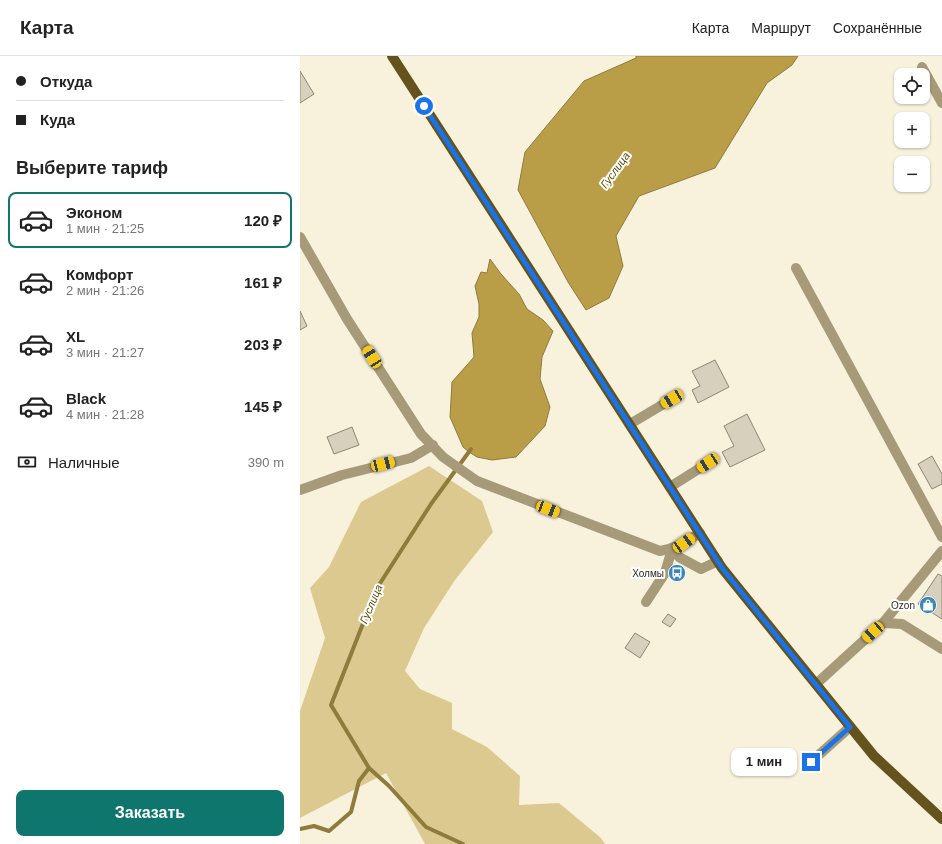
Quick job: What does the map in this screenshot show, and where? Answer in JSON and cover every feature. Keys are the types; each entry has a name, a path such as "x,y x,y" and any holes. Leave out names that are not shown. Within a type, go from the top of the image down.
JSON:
{"main road":[{"path":"392,56 722,568 874,756 942,819"}],"street":[{"path":"922,67 942,103"},
{"path":"300,236 347,319 421,434 443,456 477,481 648,548 660,551 672,549 700,533"},
{"path":"796,268 942,537"},
{"path":"630,424 672,399"},
{"path":"300,490 342,475 411,458 433,445"},
{"path":"670,487 708,463"},
{"path":"672,549 679,558 701,569 718,561"},
{"path":"646,602 665,573 672,549"},
{"path":"816,684 883,623 942,551"},
{"path":"883,623 902,624 942,649"},
{"path":"811,762 850,727"}],"shaded area":[{"path":"429,466 482,501 493,532 455,580 424,628 405,671 420,689 452,703 452,729 487,747 520,776 519,805 559,803 601,838 605,844 425,844 386,773 300,818 300,711 325,638 310,588 329,567 361,502"}],"water":[{"path":"636,56 798,56 792,65 767,83 715,168 639,196 616,236 623,266 609,298 586,310 568,282 518,190 525,152 584,81 636,58"},
{"path":"490,259 519,294 527,309 543,320 553,331 542,357 540,379 550,407 545,426 516,457 492,460 477,457 463,447 450,417 452,382 474,357 472,333 479,317 479,304 475,286 481,272 487,273"}],"building":[{"path":"300,71 314,94 300,103"},
{"path":"300,311 307,326 300,330"},
{"path":"715,360 729,387 698,403 692,390 700,386 692,371"},
{"path":"747,414 765,450 730,467 722,452 734,446 724,426"},
{"path":"352,427 359,445 334,454 327,437"},
{"path":"932,456 942,474 942,484 932,489 918,464"},
{"path":"938,574 942,576 942,619 918,604"},
{"path":"668,614 676,619 670,627 662,622"},
{"path":"635,633 650,642 640,658 625,648"}],"waterway":[{"name":"Гуслица","path":"463,844 426,827 389,786 369,768 331,705 377,588 431,504 471,449"},
{"path":"300,829 314,826 329,831 351,812 359,781 369,768"}],"place":[{"name":"Холмы","path":"677,573"},
{"name":"Ozon","path":"928,605"}],"route":[{"path":"424,106 722,568 850,727 811,762"}]}
